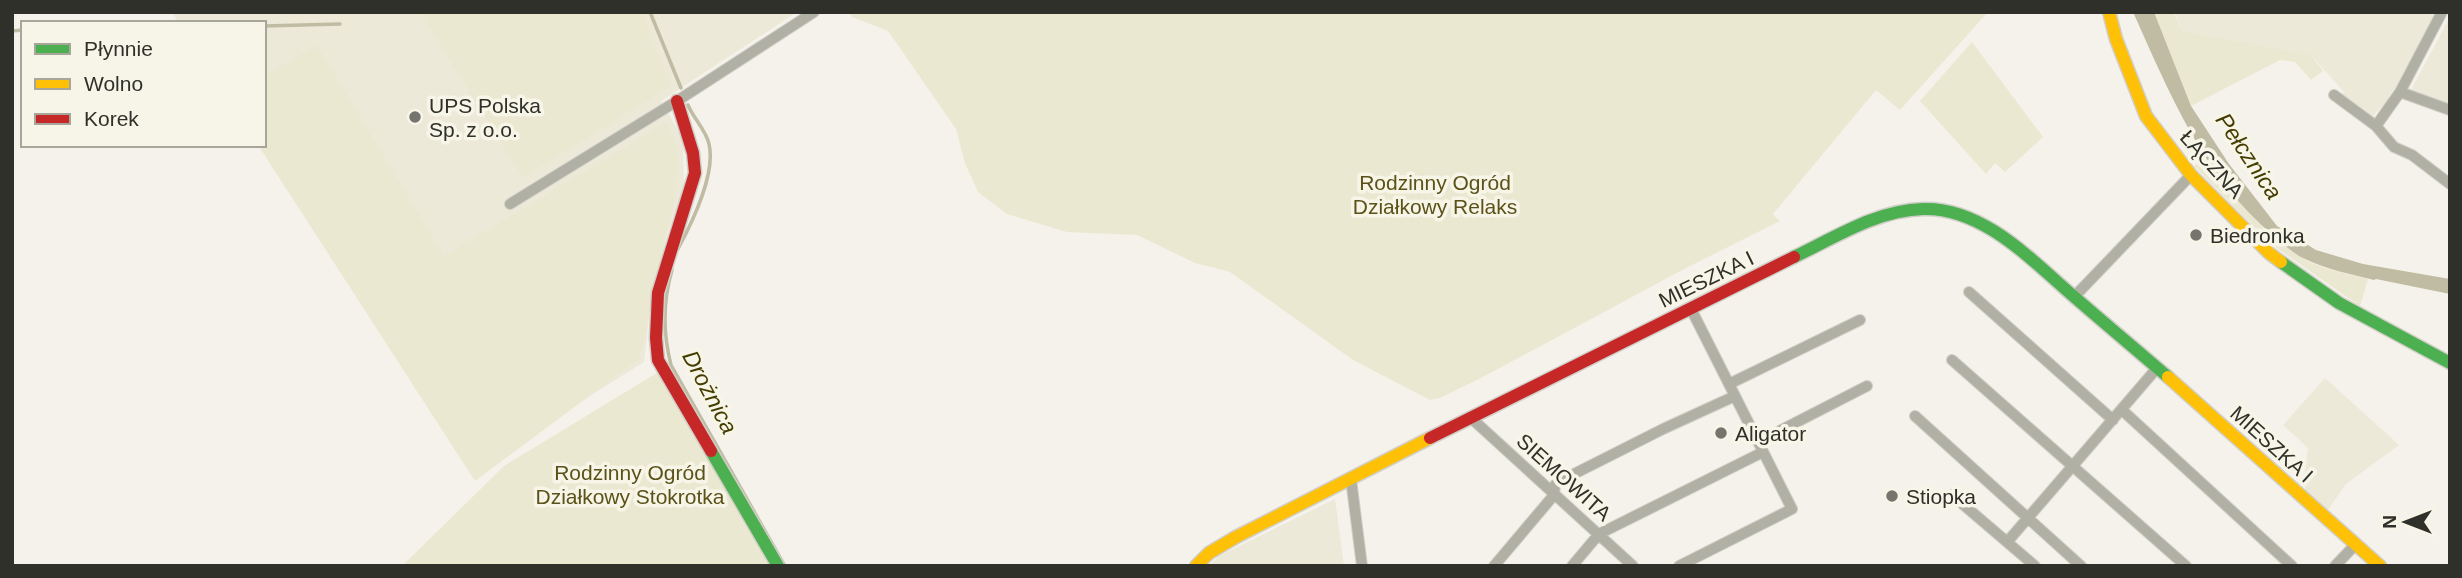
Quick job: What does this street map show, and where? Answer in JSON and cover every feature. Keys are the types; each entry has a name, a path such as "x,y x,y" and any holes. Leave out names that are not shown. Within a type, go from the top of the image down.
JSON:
{"street":[{"path":"510,204 814,12"},
{"name":"ŁĄCZNA","path":"2109,12 2116,39 2146,116 2191,175 2269,253 2339,303 2450,363"},
{"path":"2376,126 2400,92 2442,12"},
{"path":"2400,92 2450,110"},
{"path":"2334,95 2376,126 2394,147 2412,155 2450,184"},
{"path":"677,101 693,153 695,173 658,293 656,338 659,360 778,566"},
{"path":"2074,297 2191,175"},
{"name":"MIESZKA I","path":"1196,566 1209,553 1236,537 1470,417 1845,232 1878,217 1918,208 1948,211 1985,225 2157,368 2380,566"},
{"path":"1969,292 2113,420"},
{"path":"1679,566 1792,509 1691,309"},
{"path":"1728,384 1860,320"},
{"path":"1952,360 2186,566"},
{"path":"2008,541 2157,368"},
{"path":"1572,566 1599,534 1867,386"},
{"path":"1494,566 1554,495 1555,485 1560,481 1663,429 1735,397"},
{"path":"2122,410 2292,566"},
{"path":"1914,416 2081,566"},
{"name":"SIEMOWITA","path":"1470,417 1633,566"},
{"path":"1352,479 1362,566"},
{"path":"1952,495 2035,566"},
{"path":"2335,566 2356,544"}],"shaded area":[{"path":"172,12 797,12 661,101 683,139 684,186 654,271 644,362 539,428 260,147 266,147 266,21 178,21"},
{"path":"2133,12 2154,12 2191,106 2229,164 2277,226 2316,250 2363,264 2450,279 2450,294 2374,280 2329,268 2291,251 2249,212 2208,160 2175,103"},
{"path":"2175,12 2436,12 2389,99 2372,117 2342,94 2344,92 2310,54 2182,31"},
{"path":"2450,17 2450,104 2411,90"},
{"path":"2325,378 2399,445 2346,484 2327,511 2306,493 2304,480 2308,448 2283,425"},
{"path":"1335,499 1344,566 1209,566 1219,556"}],"green space":[{"path":"420,12 643,12 671,86 523,178"},
{"name":"Rodzinny Ogród Działkowy Relaks","path":"849,12 1988,12 1900,110 1876,90 1773,214 1780,221 1479,379 1440,398 1430,400 1353,360 1230,272 1195,263 1137,235 1067,232 1007,214 978,192 965,163 956,129 888,31 852,17"},
{"path":"2154,12 2174,12 2182,31 2310,54 2323,71 2311,80 2295,62 2280,60 2191,106"},
{"path":"1972,42 2043,137 2005,172 1995,163 1986,174 1920,101"},
{"path":"317,45 444,256 667,122 678,151 676,194 639,359 475,481 259,147 266,147 266,75"},
{"path":"2207,159 2249,212 2273,237 2316,265 2368,279 2360,306 2271,244 2194,166"},
{"name":"Rodzinny Ogród Działkowy Stokrotka","path":"660,371 774,566 402,566 504,466"}],"waterway":[{"name":"Drożnica","path":"650,12 681,88"},
{"path":"266,26 340,24"},
{"path":"12,31 21,30"},
{"name":"Drożnica","path":"678,249 701,198 710,156 707,139 688,105"},
{"name":"Drożnica","path":"672,270 665,318 671,365 785,566"}],"traffic: fast":[{"path":"1794,257 1856,226 1889,214 1923,209 1946,211 1967,217 1988,227 2027,255 2168,377"},
{"path":"2281,262 2339,303 2450,363"},
{"path":"711,451 778,566"}],"traffic: slow":[{"path":"2109,12 2116,39 2146,116 2191,175 2281,262"},
{"path":"2168,377 2380,566"},
{"path":"1196,566 1209,553 1236,537 1430,438"}],"traffic: jam":[{"path":"677,101 693,153 695,173 658,293 658,360 711,451"},
{"path":"1430,438 1794,257"}],"place":[{"name":"UPS Polska Sp. z o.o.","path":"415,117"},
{"name":"Biedronka","path":"2196,235"},
{"name":"Aligator","path":"1721,433"},
{"name":"Stiopka","path":"1892,496"}],"water label":[{"name":"Pełcznica","path":"2249,156"}]}
